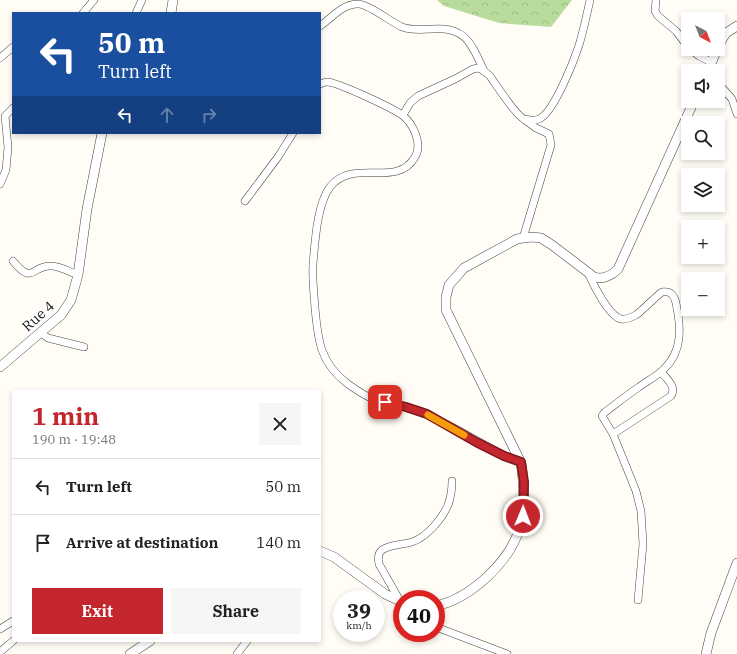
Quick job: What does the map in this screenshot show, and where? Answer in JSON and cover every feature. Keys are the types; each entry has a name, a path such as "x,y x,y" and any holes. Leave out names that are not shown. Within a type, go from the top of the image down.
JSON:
{"street":[{"path":"84,12 94,0"},
{"path":"136,12 142,0"},
{"path":"171,12 173,0"},
{"path":"524,118 539,120 550,108 569,72 578,48 590,0"},
{"path":"656,0 655,11 658,16 676,31 681,38"},
{"path":"321,25 340,10 360,4 402,27 417,30 440,28 461,33 473,48 484,71 515,111 536,128 549,134 551,145 523,238"},
{"path":"725,35 737,26"},
{"path":"0,58 12,48"},
{"path":"697,56 706,64"},
{"path":"403,115 410,103 418,96 473,69 479,68 484,71"},
{"path":"321,84 326,82 338,85 362,94 403,115 413,128 418,141 416,156 410,164 401,171 386,173 352,173 343,175 330,186 325,194 317,225 313,273 316,322 321,348 329,366 336,374 365,395 427,414 504,456 521,462"},
{"path":"725,91 732,99 737,114"},
{"path":"445,603 467,593 494,570 512,547 523,516 524,482 521,462 446,310 446,297 449,285 464,268 517,239 532,237 541,238 552,245 589,275 599,279 606,278 614,273 618,268 691,108"},
{"path":"0,184 6,170 8,148 3,117 12,109"},
{"name":"Rue 4","path":"0,367 41,333 65,310 71,300 78,275 87,209 102,134"},
{"path":"245,201 278,157 292,134"},
{"path":"13,260 21,270 27,273 32,273 50,266 78,275"},
{"path":"589,275 613,314 623,319 635,315 662,292 667,292 674,296 680,320 678,345 674,356 660,372 604,412 602,416 613,434 636,491 641,512 644,544 638,600"},
{"path":"41,333 48,338 84,347"},
{"path":"613,434 671,396 673,389 670,383 660,372"},
{"path":"394,590 379,564 378,559 380,552 387,547 414,541 430,530 448,506 452,491 452,480"},
{"path":"321,551 334,557 385,594 393,598"},
{"path":"706,654 711,633 737,563"},
{"path":"0,629 12,622"},
{"path":"445,630 507,654"},
{"path":"0,652 12,642"},
{"path":"130,654 148,642"},
{"path":"237,654 246,642"}],"green space":[{"path":"437,0 572,0 551,27 499,23 444,6"}],"slow traffic":[{"path":"428,415 464,435"}],"route":[{"path":"385,402 427,414 476,442 504,456 521,462 524,482 523,516"}]}
